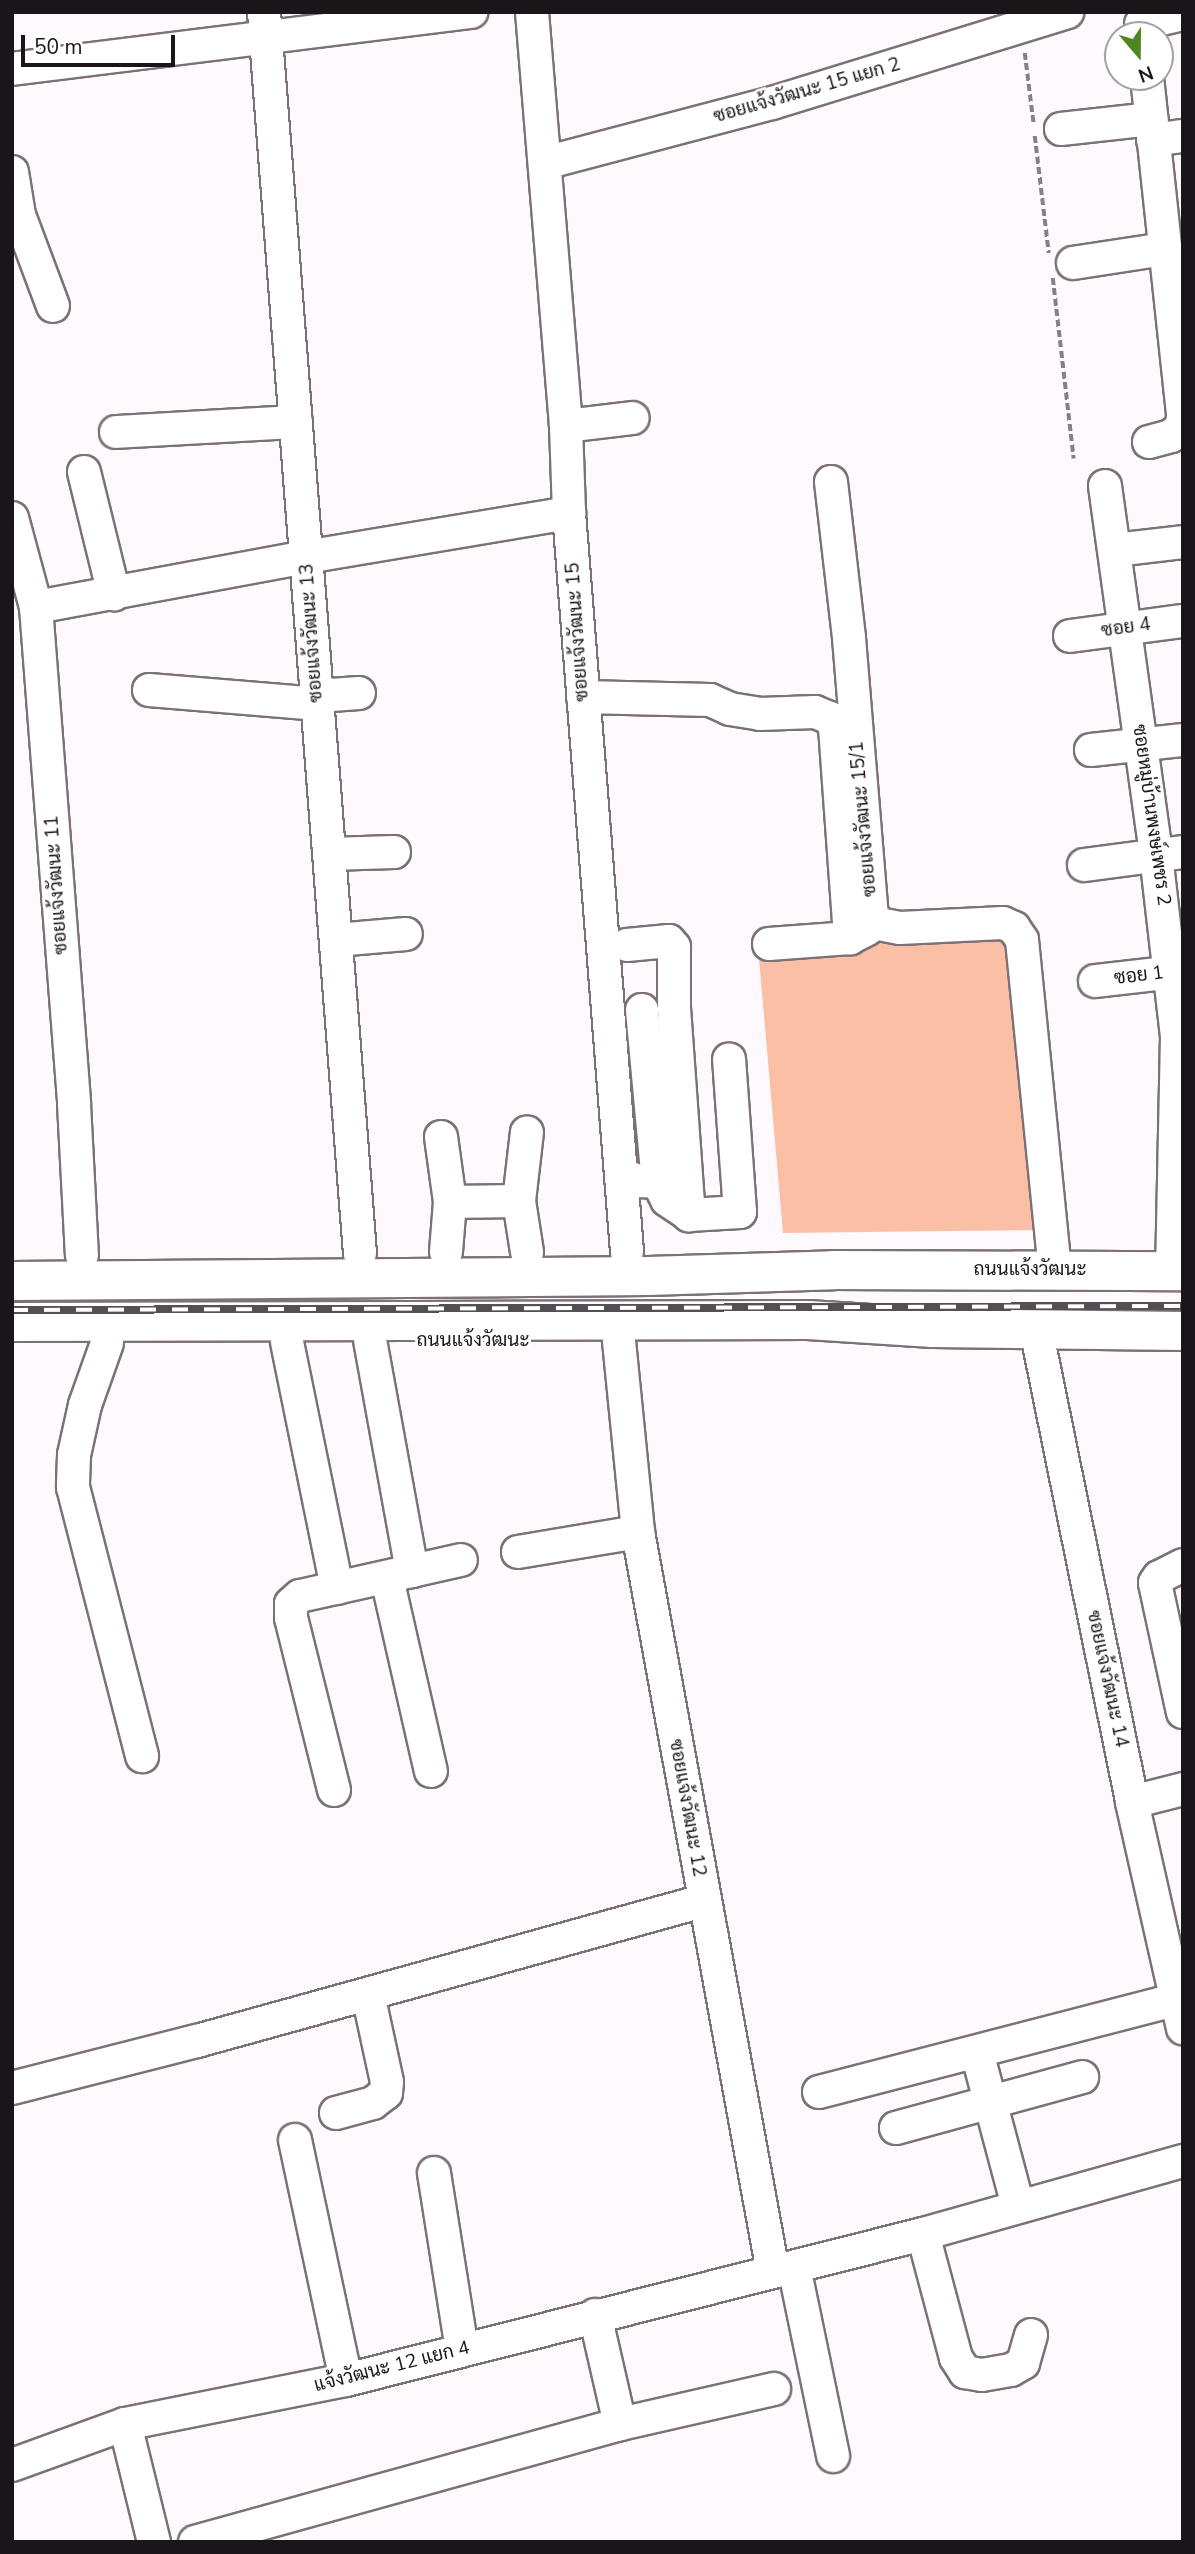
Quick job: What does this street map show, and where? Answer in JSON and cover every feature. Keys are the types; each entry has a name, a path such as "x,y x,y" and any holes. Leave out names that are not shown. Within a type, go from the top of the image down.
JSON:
{"main road":[{"name":"ถนนแจ้งวัฒนะ","path":"12,1255 627,1252 746,1258 834,1270"},
{"name":"ถนนแจ้งวัฒนะ","path":"12,1280 660,1276 834,1270 1177,1271"},
{"name":"ถนนแจ้งวัฒนะ","path":"12,1322 808,1320 933,1328 1183,1331"},
{"name":"ถนนแจ้งวัฒนะ","path":"12,1343 811,1340 933,1328"}],"street":[{"path":"12,69 265,25 471,12"},
{"name":"ซอยแจ้งวัฒนะ 15","path":"532,12 566,426 569,513 627,1252"},
{"name":"ซอยแจ้งวัฒนะ 15 แยก 2","path":"545,163 772,103 1058,14"},
{"path":"1154,21 1183,14"},
{"name":"ซอยแจ้งวัฒนะ 13","path":"265,25 360,1253"},
{"path":"1149,442 1171,436 1182,427 1162,132 1151,91"},
{"path":"1061,129 1162,132"},
{"path":"12,172 19,215 53,306"},
{"path":"1058,262 1172,262"},
{"path":"566,426 633,418"},
{"path":"116,432 296,422"},
{"path":"84,472 114,594"},
{"name":"ซอยแจ้งวัฒนะ 15/1","path":"831,482 849,638 873,915 879,924 900,928 1003,923 1014,928 1022,940 1055,1271"},
{"name":"ซอยหมู่บ้านพงษ์เพชร 2","path":"1105,486 1142,746 1170,853 1177,971 1180,1113 1177,1271"},
{"path":"36,607 306,557 569,513"},
{"name":"ซอยแจ้งวัฒนะ 11","path":"12,518 36,607 74,1104 82,1255"},
{"path":"1115,550 1183,542"},
{"name":"ซอย 4","path":"1070,636 1183,621"},
{"path":"149,690 317,700 359,693"},
{"path":"583,697 710,700 730,709 760,714 815,712 830,718 835,727 850,938"},
{"path":"1091,750 1183,740"},
{"path":"329,855 394,852"},
{"path":"1084,865 1170,853"},
{"path":"769,944 850,938 879,924"},
{"path":"336,940 406,934"},
{"path":"627,945 669,941 674,947 674,1008 689,1215"},
{"name":"ซอย 1","path":"1095,981 1177,971"},
{"path":"606,1006 642,1010 674,1008"},
{"path":"642,1010 658,1182 667,1200 689,1215 740,1212 729,1059"},
{"path":"527,1132 519,1201 527,1252"},
{"path":"441,1137 450,1202 446,1252"},
{"path":"621,1175 640,1181 658,1182"},
{"path":"450,1202 519,1201"},
{"name":"ซอยแจ้งวัฒนะ 14","path":"1036,1329 1132,1802 1174,1948 1180,2014"},
{"path":"370,1341 400,1575 431,1772"},
{"name":"ซอยแจ้งวัฒนะ 12","path":"619,1341 638,1532 703,1901 784,2269 833,2456"},
{"path":"287,1342 337,1588"},
{"path":"107,1343 85,1405 74,1455 73,1487 142,1756"},
{"path":"518,1552 638,1532"},
{"path":"334,1790 291,1618 291,1604 300,1596 461,1560"},
{"path":"1183,1565 1158,1577 1155,1583 1183,1712"},
{"path":"1132,1802 1183,1789"},
{"path":"12,2088 368,1994 703,1901"},
{"path":"336,2113 373,2102 386,2093 387,2082 368,1994"},
{"path":"819,2092 977,2052 1180,2014"},
{"path":"977,2052 1018,2206"},
{"path":"896,2128 1082,2077"},
{"path":"295,2140 346,2380"},
{"name":"แจ้งวัฒนะ 12 แยก 4","path":"12,2465 125,2424 346,2380 923,2234 1183,2161"},
{"path":"434,2172 462,2350"},
{"path":"923,2234 956,2358 965,2372 982,2375 1011,2371 1023,2363 1031,2335"},
{"path":"595,2315 620,2424"},
{"path":"195,2542 620,2424 774,2389"},
{"path":"125,2424 154,2542"}],"path":[{"path":"1021,26 1058,262 1060,321 1074,459"}],"shaded area":[{"path":"1007,936 1037,1230 783,1233 759,959 870,943"}],"railway":[{"path":"12,1310 1183,1306"}]}
